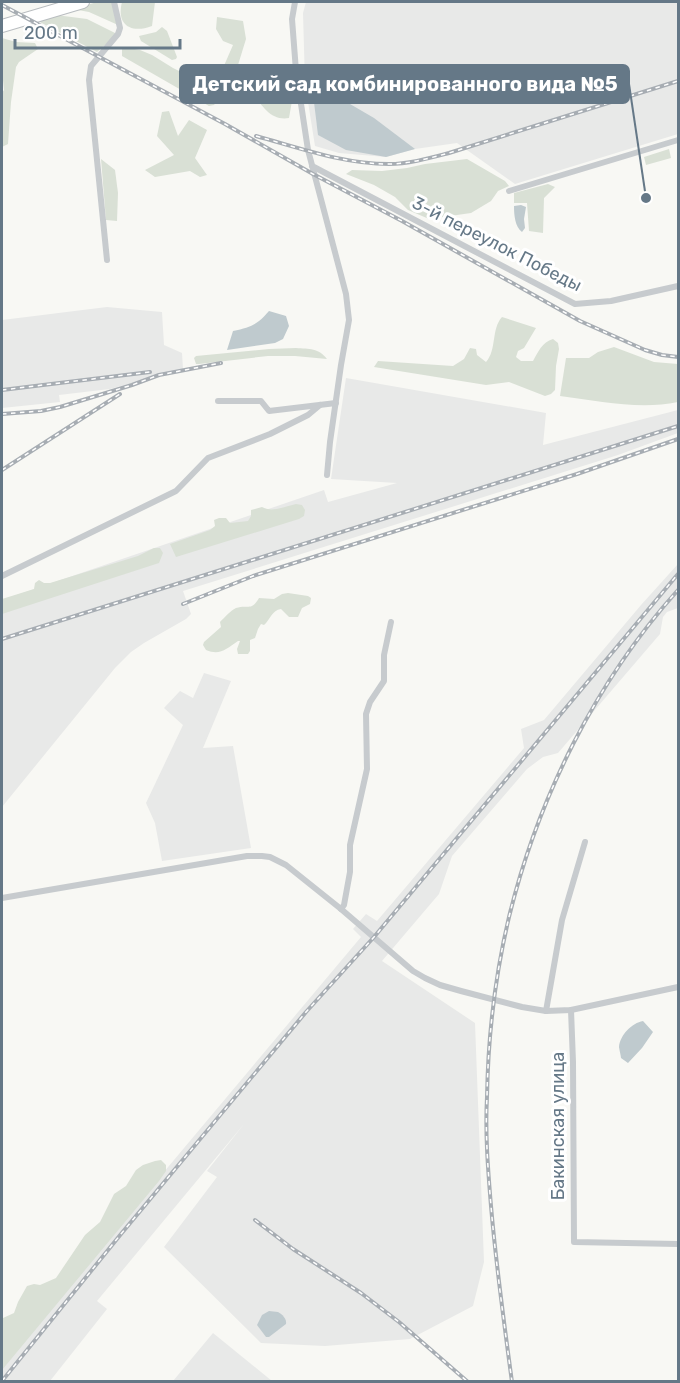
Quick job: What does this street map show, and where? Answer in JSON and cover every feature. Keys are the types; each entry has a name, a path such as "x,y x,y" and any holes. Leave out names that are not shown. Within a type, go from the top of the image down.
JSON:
{"highway":[{"path":"2,26 83,2"}],"street":[{"path":"107,260 89,80 91,66 118,34 120,28 114,2"},
{"path":"296,2 292,20 296,71 308,150 346,294 349,320 327,475"},
{"path":"509,191 678,140"},
{"name":"3-й переулок Победы","path":"312,165 575,304 612,301 678,286"},
{"path":"218,401 261,400 269,411 336,403"},
{"path":"2,576 176,491 208,458 270,434 308,415 321,405"},
{"path":"341,909 344,905 350,872 350,845 367,769 366,714 370,702 384,681 384,655 391,622"},
{"path":"546,1011 562,920 585,842"},
{"path":"2,898 247,856 270,857 286,865 403,963 425,978 440,984 522,1007 546,1011 571,1010 678,987"},
{"name":"Бакинская улица","path":"571,1010 574,1242 678,1244"}],"shaded area":[{"path":"97,2 112,2 118,25 89,12 78,10 80,7"},
{"path":"122,2 155,2 152,26 138,29 127,26 121,17"},
{"path":"306,2 678,2 678,134 515,184 457,143 415,149 386,157 339,153 315,146 305,83 303,13"},
{"path":"56,15 87,19 117,34 97,52 36,20"},
{"path":"217,17 243,21 246,39 234,78 202,77 201,71 223,68 233,45 223,41 216,29"},
{"path":"162,27 167,31 176,59 172,60 141,41 139,36 156,32"},
{"path":"2,38 16,42 35,43 38,49 19,62 16,67 8,144 2,147 2,93 4,90"},
{"path":"122,48 140,50 152,55 207,85 216,94 218,100 214,105 209,106 122,56"},
{"path":"267,86 285,91 292,101 289,118 272,115 253,93"},
{"path":"326,90 374,118 415,149 386,157 346,150 318,135 313,94"},
{"path":"169,111 178,136 189,120 207,130 195,158 207,175 200,177 190,171 155,177 145,170 174,155 157,136 162,112"},
{"path":"669,149 671,158 646,165 644,157"},
{"path":"101,159 115,170 118,193 117,221 106,220"},
{"path":"467,159 505,181 509,186 498,191 491,201 471,213 429,219 408,210 395,197 374,185 346,174 352,170 382,171"},
{"path":"548,184 555,187 544,198 543,233 529,231 527,203 514,203 514,193"},
{"path":"514,206 526,207 525,228 522,232 516,224 514,209"},
{"path":"107,307 162,312 164,345 182,353 183,369 110,389 59,395 60,402 2,408 2,320"},
{"path":"269,311 286,316 289,326 283,339 275,343 227,350 233,331 253,325"},
{"path":"502,317 536,328 524,348 518,351 516,357 521,361 533,361 549,340 553,339 558,343 555,390 551,394 545,396 509,382 486,385 374,367 378,361 453,366 464,359 470,348 476,349 477,355 486,362 492,352 496,327"},
{"path":"614,347 654,362 678,364 678,402 634,405 560,396 566,358 589,358 598,352"},
{"path":"296,348 317,351 327,359 268,356 196,364 194,358 196,356"},
{"path":"346,378 546,413 543,445 678,410 678,433 618,455 183,591 191,614 131,652 115,668 2,807 2,600 324,490 328,502 397,483 331,479"},
{"path":"296,504 302,505 305,510 304,516 299,519 176,557 170,544 210,530 215,526 214,520 219,518 226,518 230,523 248,521 251,510 262,507 275,509"},
{"path":"154,548 160,548 163,553 159,563 2,614 2,599 34,589 35,583 39,580 50,583 138,556"},
{"path":"678,564 678,608 667,612 663,617 660,634 558,753 543,757 527,769 452,856 439,894 382,961 475,1023 484,1262 473,1306 410,1339 325,1346 261,1343 164,1247 217,1177 207,1171 244,1124 97,1301 107,1309 50,1381 2,1382 2,1345 59,1297 361,937 353,929 366,914 377,921 524,748 521,729 544,720"},
{"path":"288,593 308,596 311,598 310,604 302,608 298,617 289,617 281,609 275,611 264,625 261,624 255,638 250,640 248,654 238,654 240,641 219,652 206,650 204,642 221,627 220,622 234,609 251,606 259,598 274,599"},
{"path":"204,673 231,681 203,748 233,746 251,848 162,861 155,823 146,803 183,725 164,708 180,691 193,698"},
{"path":"643,1021 653,1032 628,1063 621,1058 620,1043 627,1030"},
{"path":"161,1160 166,1165 166,1171 159,1181 2,1370 2,1321 3,1318 14,1313 27,1286 40,1285 56,1278 85,1235 100,1222 114,1194 126,1186 136,1170 143,1165"},
{"path":"269,1311 281,1314 286,1324 266,1337 257,1325 262,1315"},
{"path":"213,1333 272,1381 173,1381"}],"railway":[{"path":"2,5 225,124 580,321 645,350 678,357"},
{"path":"256,136 338,158 372,163 404,163 449,153 678,81"},
{"path":"2,414 60,407 159,375 221,363"},
{"path":"2,390 150,372"},
{"path":"2,470 120,394"},
{"path":"2,639 678,426"},
{"path":"183,604 253,576 577,474 678,439"},
{"path":"2,1381 306,1012 374,937 678,574"},
{"path":"512,1382 495,1250 486,1111 491,1029 504,939 521,873 536,828 574,743 621,663 648,625 678,590"},
{"path":"255,1220 293,1249 361,1293 399,1322 468,1382"}],"place":[{"name":"Детский сад комбинированного вида №5","path":"646,198"}]}
